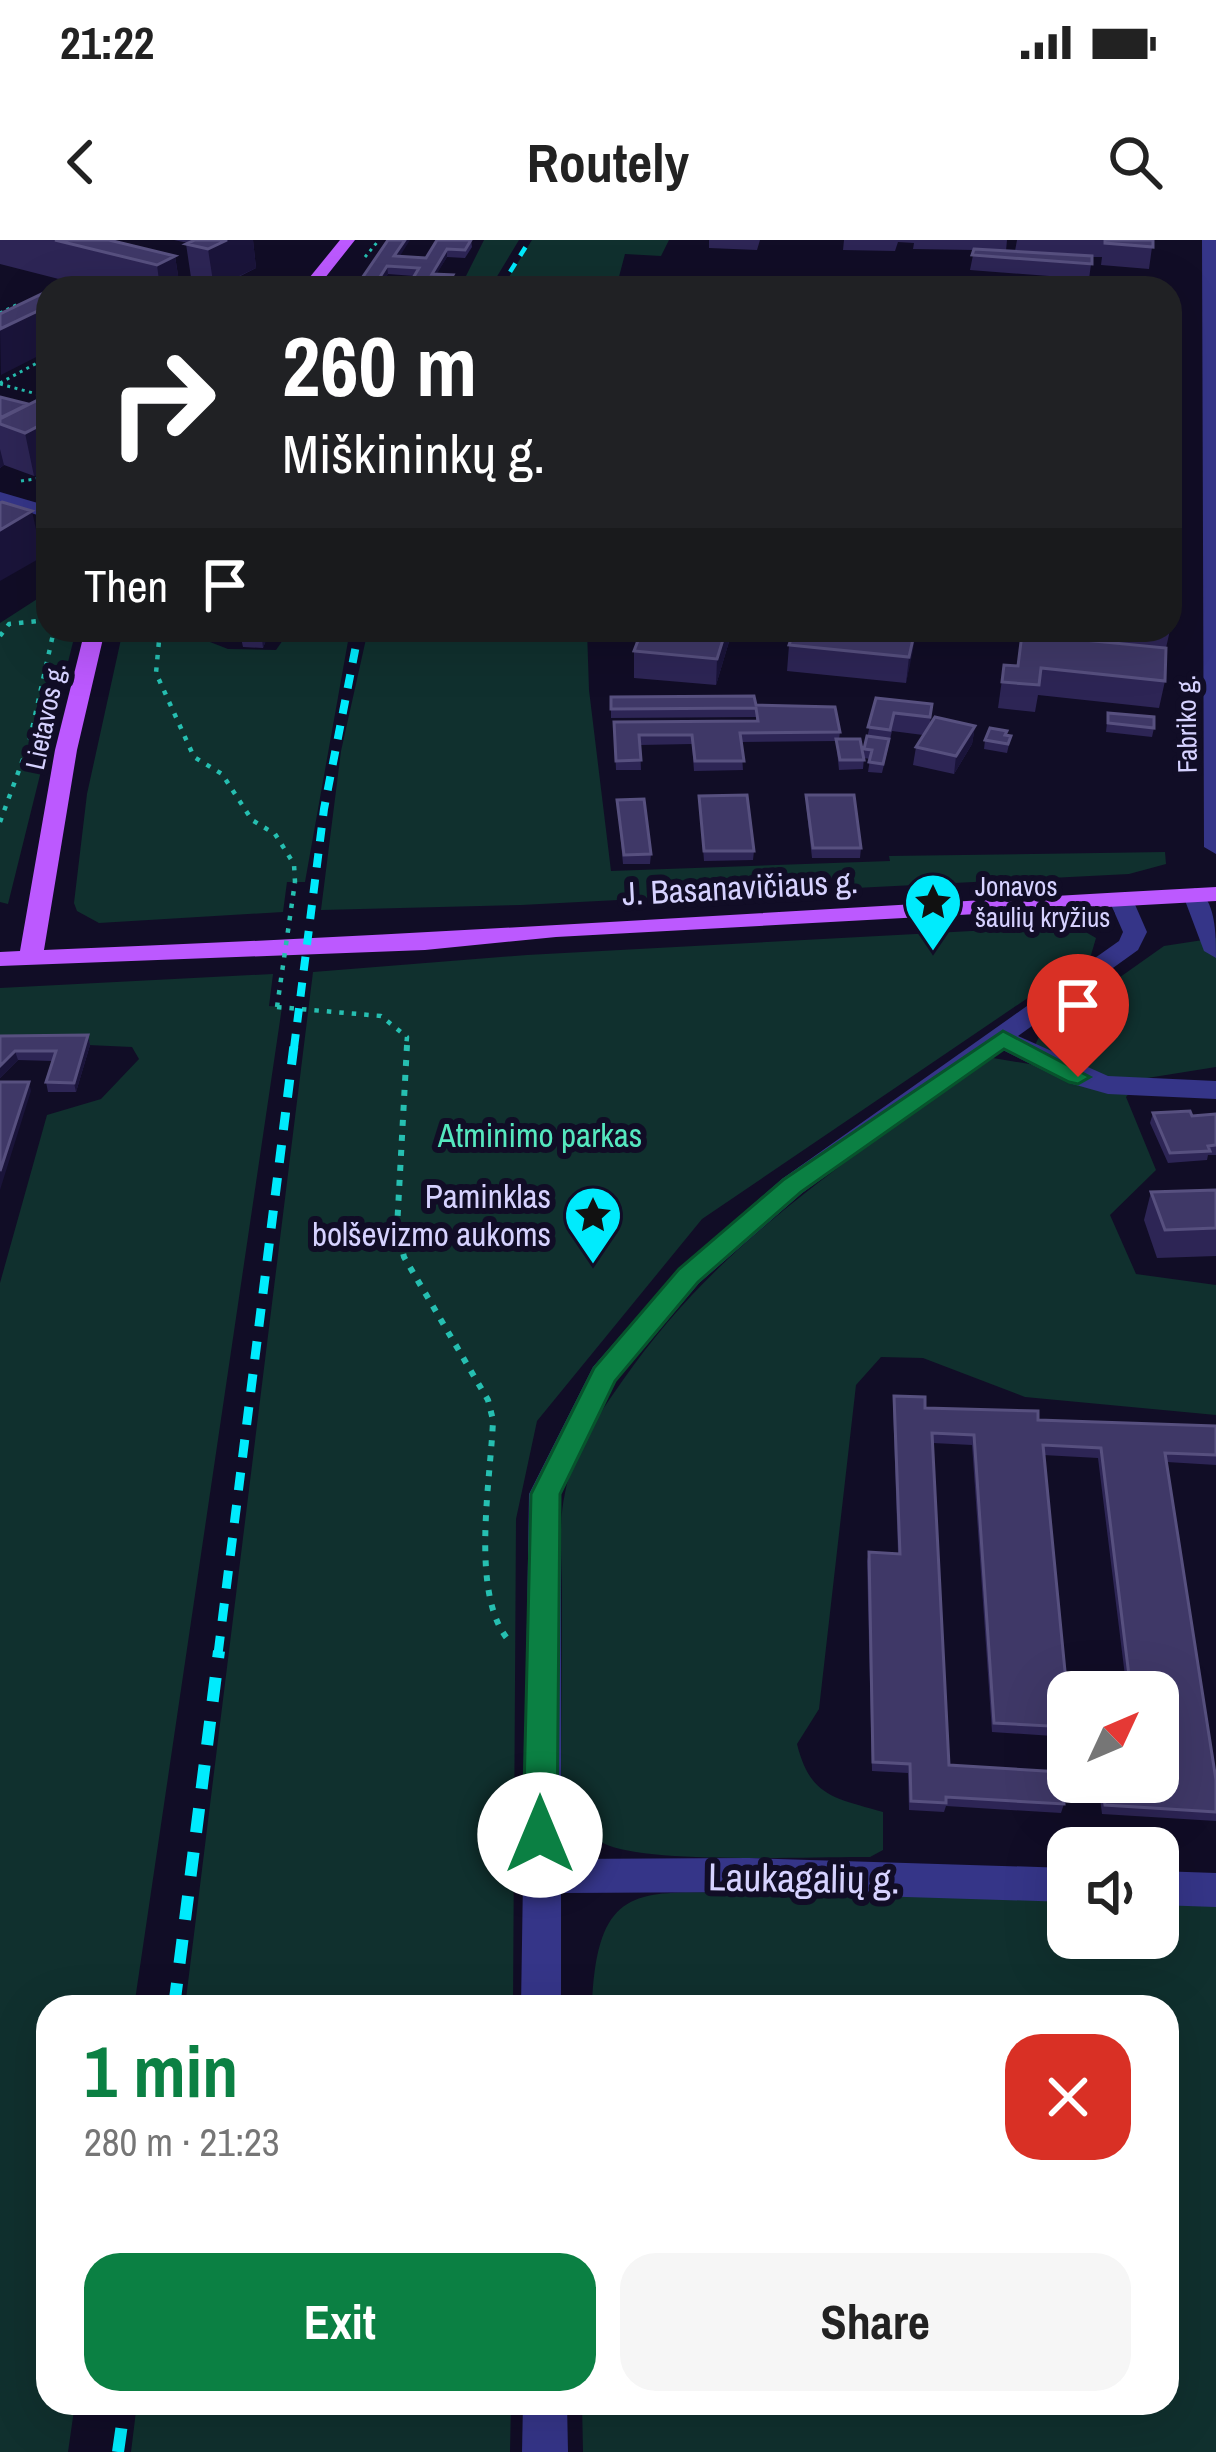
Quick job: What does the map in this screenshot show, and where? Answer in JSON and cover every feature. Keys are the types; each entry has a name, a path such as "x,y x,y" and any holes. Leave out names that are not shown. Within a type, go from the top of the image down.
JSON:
{"main road":[{"path":"319,276 348,240"},
{"name":"Lietavos g.","path":"31,957 66,750 92,642"},
{"name":"J. Basanavičiaus g.","path":"0,959 425,943 556,930 1206,895"}],"street":[{"name":"Fabriko g.","path":"1209,240 1216,847"},
{"path":"0,498 36,508"},
{"path":"1206,895 1216,951"},
{"path":"541,1995 545,1494 604,1375 688,1276 792,1186 1130,945 1135,932 1121,900"},
{"path":"1003,1039 1078,1077 1108,1085 1216,1090"},
{"name":"Laukagalių g.","path":"540,1876 749,1875 1047,1884"},
{"path":"1179,1889 1216,1890"},
{"path":"545,2415 545,2452"}],"path":[{"path":"0,313 18,304"},
{"path":"0,383 36,364"},
{"path":"0,383 36,394"},
{"path":"0,636 9,624 36,621"},
{"path":"0,822 29,743 51,642"},
{"path":"159,642 156,673 194,757 222,774 255,824 275,834 294,864 277,1007 291,1013 375,1013 390,1018 407,1037 397,1228 404,1257 488,1400 493,1420 486,1598 501,1633 541,1671"},
{"path":"0,785 12,795"}],"green space":[{"path":"484,240 519,240 497,276 466,276"},
{"path":"532,240 669,240 661,256 625,254 619,276 510,276"},
{"path":"36,600 36,642 73,642 8,904 0,902 0,623"},
{"path":"120,642 210,642 228,649 276,650 282,642 348,642 305,882 287,882 283,912 99,923 77,911 74,903 87,794"},
{"path":"365,642 587,642 611,871 890,861 889,856 1165,852 1166,864 1129,874 521,905 321,910 341,751"},
{"name":"Atminimo parkas","path":"1064,926 1077,927 1096,938 1091,955 702,1219 537,1421 516,1519 513,1995 186,1995 313,972 527,955"},
{"path":"1216,938 1216,1067 1141,1079 1126,1097 1156,1170 1110,1215 1136,1274 1216,1285 1216,1415 1025,1397 923,1358 881,1357 856,1385 819,1709 797,1744 809,1775 827,1793 883,1812 883,1850 870,1857 691,1857 624,1850 596,1839 561,1795 561,1530 574,1463 614,1393 703,1284 841,1165 993,1058 1035,1065 1034,1047 1041,1033 1164,946"},
{"path":"273,974 269,1006 282,1007 136,1995 36,1995 36,2415 73,2415 68,2452 0,2452 0,1283 47,1115 101,1099 139,1059 132,1047 0,1041 0,988"},
{"path":"658,1894 1047,1899 1047,1959 1179,1959 1179,1902 1216,1904 1216,2452 583,2452 582,2415 1179,2415 1179,1995 593,1995 604,1932 617,1912 635,1900"},
{"path":"136,2415 511,2415 510,2452 131,2452"}],"building":[{"path":"55,240 109,240 175,256 157,265"},
{"path":"227,240 208,249 186,244"},
{"path":"388,240 405,240 394,256 426,258 437,240 471,240 465,250 447,249 432,274 452,276 414,276 419,268 387,266 381,276 363,276"},
{"path":"1153,240 1153,247 1105,243"},
{"path":"974,249 1092,256 1092,264 972,255"},
{"path":"36,297 36,312 0,329 0,314"},
{"path":"0,397 28,404 0,418"},
{"path":"36,401 36,427 25,433 0,424 0,419"},
{"path":"2,502 32,511 0,530"},
{"path":"637,642 722,642 717,659 634,651"},
{"path":"790,642 912,642 909,657"},
{"path":"1021,642 1166,648 1165,681 1041,668 1039,685 1002,682 1004,665 1018,666"},
{"path":"754,696 756,705 835,707 840,732 740,733 744,761 695,761 692,735 639,735 641,760 616,761 614,722 758,721 756,708 611,709 611,697"},
{"path":"876,698 932,704 930,717 894,713 890,730 868,727"},
{"path":"1108,713 1154,717 1154,728 1108,723"},
{"path":"935,717 975,726 956,756 916,747"},
{"path":"990,728 1007,731 1005,735 1011,736 1008,744 985,740"},
{"path":"867,736 889,739 883,764 869,762 872,750 864,749"},
{"path":"836,739 860,739 864,760 840,760"},
{"path":"747,795 754,851 704,851 699,796"},
{"path":"806,795 854,795 861,848 813,848"},
{"path":"644,799 651,854 624,855 617,800"},
{"path":"88,1035 74,1083 46,1082 56,1051 15,1051 0,1066 0,1036"},
{"path":"0,1082 29,1082 0,1171"},
{"path":"1190,1111 1192,1116 1216,1114 1216,1145 1208,1146 1210,1151 1170,1153 1153,1113"},
{"path":"1216,1190 1216,1228 1165,1230 1151,1192"},
{"path":"894,1396 925,1397 925,1408 1038,1411 1038,1420 1216,1426 1216,1455 1165,1453 1216,1780 1216,1812 1105,1805 1179,1803 1179,1671 1128,1671 1101,1448 1043,1445 1065,1671 1047,1671 1047,1726 994,1723 974,1435 932,1433 949,1765 1047,1771 1047,1803 946,1797 946,1803 911,1801 910,1764 873,1762 869,1552 900,1554"}],"railway":[{"path":"508,276 530,240"},
{"path":"294,1048 324,809 357,642"},
{"path":"218,1654 294,1045"},
{"path":"176,1995 219,1651"},
{"path":"118,2452 123,2415"}],"place":[{"name":"Jonavos šaulių kryžius","path":"933,953"},
{"name":"Paminklas bolševizmo aukoms","path":"593,1266"}],"route":[{"path":"540,1835 545,1494 604,1375 688,1276 792,1186 1003,1039 1078,1077"}]}
